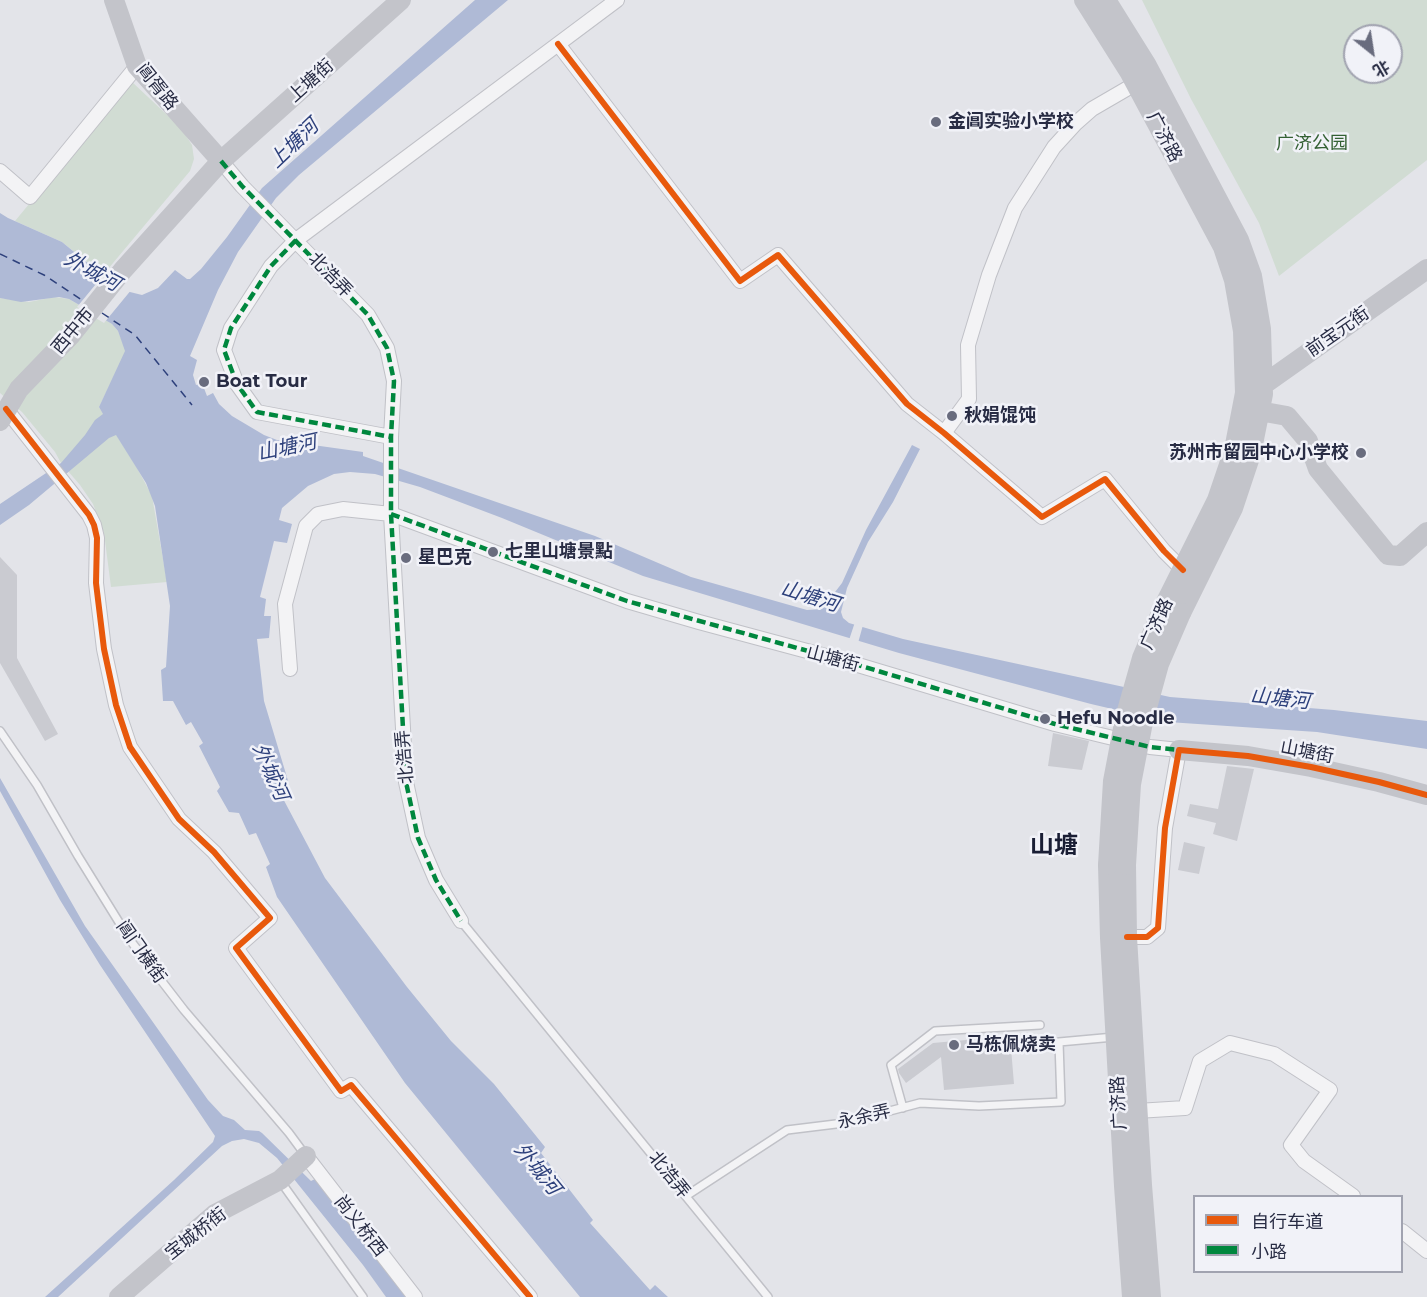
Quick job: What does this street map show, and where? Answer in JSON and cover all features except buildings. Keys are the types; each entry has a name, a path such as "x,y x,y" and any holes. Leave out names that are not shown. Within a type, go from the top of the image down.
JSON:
{"main road":[{"name":"阊胥路","path":"114,0 137,66 221,161"},
{"name":"上塘街","path":"221,161 401,0"},
{"name":"广济路","path":"1084,0 1136,84 1212,225 1229,264 1254,385"},
{"name":"广济路","path":"1106,0 1146,64 1243,248 1250,268 1258,308 1263,349 1251,409 1251,454 1236,501 1173,610 1142,658 1125,718 1111,801 1127,937 1151,1297"},
{"name":"西中市","path":"3,415 19,389 71,335 123,270 221,161"},
{"name":"前宝元街","path":"1254,385 1427,269"},
{"name":"广济路","path":"1173,610 1183,570 1219,494 1251,409"},
{"path":"1251,409 1287,416 1308,441 1318,469 1388,555 1400,556 1427,532"},
{"name":"山塘街","path":"1179,750 1248,756 1311,767 1427,795"},
{"name":"广济路","path":"1117,865 1115,1037 1132,1297"},
{"name":"宝城桥街","path":"119,1297 214,1214 292,1168"}],"street":[{"path":"391,437 257,412 237,384 224,350 231,328 271,266 296,240 617,0"},
{"path":"558,44 740,281 778,255 907,404 1042,518 1105,479 1164,551 1183,570"},
{"path":"0,171 30,197 137,66"},
{"path":"944,433 969,399 968,345 989,275 1015,208 1054,147 1075,124 1092,109 1136,84"},
{"name":"北浩弄","path":"221,161 242,186 368,315 387,348 394,381 391,514 406,782 418,838 436,880 461,921"},
{"path":"3,415 49,462 94,525 97,538 96,583 104,649 116,705 130,747 179,819 214,852 270,918 236,948 341,1091 351,1085 530,1297"},
{"name":"山塘街","path":"290,669 285,604 306,526 318,514 343,509 391,514 627,601 848,662 1055,724 1150,747 1179,750"},
{"path":"1127,937 1147,937 1158,928 1165,828 1179,750"},
{"path":"1137,1111 1185,1108 1200,1061 1230,1043 1274,1054 1330,1090 1291,1145 1304,1161 1350,1195"},
{"name":"尚义桥西","path":"292,1168 415,1297"},
{"path":"1403,1233 1427,1251"}],"lane":[{"name":"阊门横街","path":"0,731 37,785 130,940 184,1010 289,1133 292,1168 363,1297"},
{"name":"北浩弄","path":"461,921 768,1297"},
{"path":"903,1107 891,1065 936,1031 1040,1025"},
{"name":"永余弄","path":"686,1196 787,1130 844,1123 920,1103 980,1106 1061,1102 1059,1042 1115,1037"}],"green space":[{"name":"广济公园","path":"1142,0 1427,0 1427,160 1279,276 1259,223 1191,99"},
{"path":"131,81 181,128 192,145 194,159 190,171 103,275 62,242 15,221"},
{"path":"54,297 69,299 112,324 118,331 125,348 125,354 99,407 152,496 167,582 111,587 104,533 93,504 22,412 0,393 0,298 29,302"}],"water":[{"path":"475,0 508,0 299,175 276,198 238,252 218,290 190,356 197,360 193,375 196,385 202,383 207,396 213,393 219,404 232,416 277,440 363,452 363,456 595,536 691,577 807,610 822,609 842,583 866,530 912,445 920,449 893,502 868,542 847,588 841,612 843,618 849,623 903,639 1170,697 1334,710 1427,721 1427,749 1317,732 1168,722 899,653 643,576 502,518 420,487 375,474 350,472 334,474 308,486 282,508 279,520 292,524 287,543 274,541 260,597 266,599 264,616 271,616 269,638 257,639 264,701 289,784 279,791 325,878 407,987 451,1041 494,1084 545,1147 541,1153 593,1220 590,1223 650,1290 655,1285 668,1297 580,1297 405,1083 277,897 266,867 270,864 256,833 249,835 239,813 229,812 217,791 220,787 199,746 203,743 191,722 186,725 173,701 163,701 161,670 166,667 170,606 155,506 146,483 116,435 109,438 29,505 0,525 0,504 61,463 95,420 103,414 99,407 125,351 118,331 112,324 69,299 59,297 21,302 0,298 0,213 62,242 126,291 142,295 158,288 175,270 190,279 227,237 262,188"},
{"path":"0,778 85,926 208,1100 223,1116 234,1120 245,1130 262,1133 311,1181 315,1179 409,1297 386,1297 277,1158 259,1143 244,1139 222,1146 58,1297 45,1297 174,1180 213,1142 215,1136 100,965 60,900 0,791"}],"pier":[{"path":"105,273 132,289 104,323 77,307"},
{"path":"855,622 863,625 858,643 849,640"}],"ferry route":[{"path":"0,254 44,275 85,302"},
{"path":"102,313 135,335 192,405"}],"marked path":[{"path":"221,161 242,186 368,315 387,348 394,381 391,514 406,782 418,838 436,880 461,921"},
{"path":"296,240 271,266 231,328 224,350 237,384 257,412 391,437"},
{"path":"391,514 627,601 848,662 1055,724 1150,747 1179,750"}],"cycle path":[{"path":"558,44 740,281 778,255 907,404 1042,517 1105,479 1164,551 1183,570"},
{"path":"6,409 89,515 94,525 97,538 96,583 104,649 116,705 130,747 179,819 214,852 270,918 236,948 341,1091 351,1085 530,1297"},
{"path":"1127,937 1147,937 1158,928 1165,828 1179,750 1248,756 1311,767 1427,795"}],"place":[{"name":"金阊实验小学校","path":"936,122"},
{"name":"Boat Tour","path":"204,382"},
{"name":"秋娟馄饨","path":"952,416"},
{"name":"苏州市留园中心小学校","path":"1361,453"},
{"name":"七里山塘景點","path":"493,552"},
{"name":"星巴克","path":"406,558"},
{"name":"Hefu Noodle","path":"1045,719"},
{"name":"马栋佩烧卖","path":"954,1045"}],"district":[{"name":"山塘","path":"1054,846"}],"water label":[{"name":"上塘河","path":"294,144"},
{"name":"外城河","path":"92,272"},
{"name":"山塘河","path":"287,448"},
{"name":"山塘河","path":"810,597"},
{"name":"山塘河","path":"1280,699"},
{"name":"外城河","path":"270,772"},
{"name":"外城河","path":"537,1169"}]}
